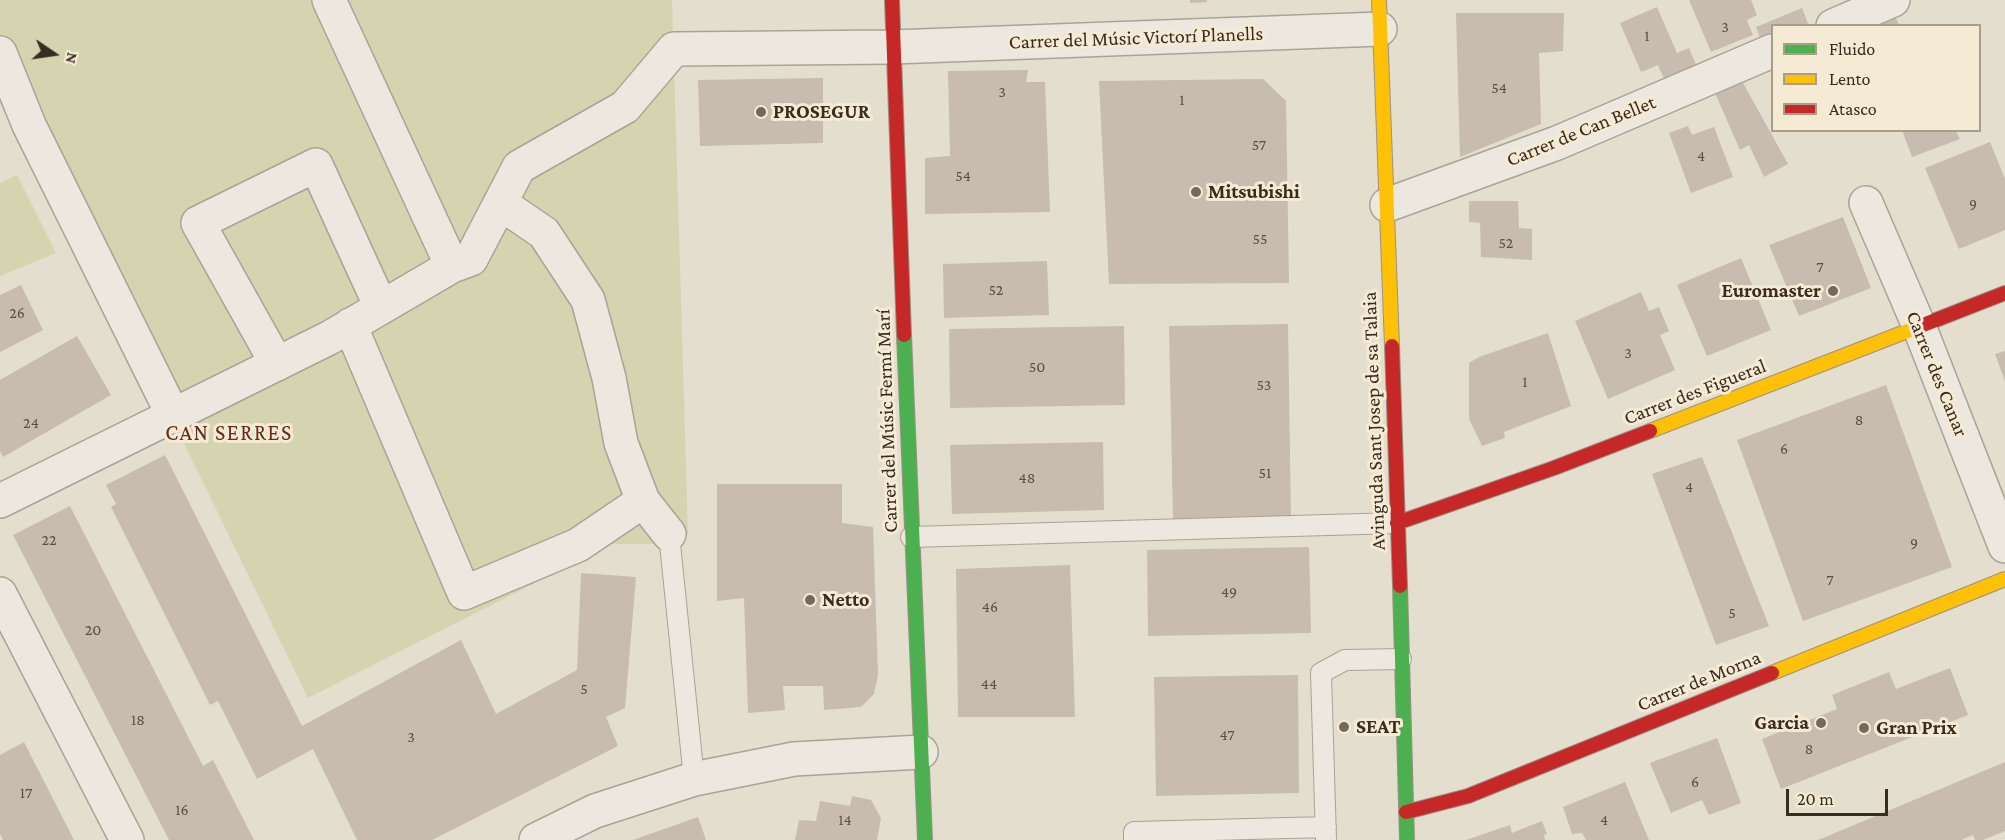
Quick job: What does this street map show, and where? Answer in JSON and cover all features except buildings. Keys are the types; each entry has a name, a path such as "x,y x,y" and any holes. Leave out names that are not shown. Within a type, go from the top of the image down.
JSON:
{"street":[{"path":"329,0 452,266"},
{"name":"Carrer del Músic Fermí Marí","path":"892,0 911,537 925,840"},
{"path":"1838,24 1893,0"},
{"name":"Carrer del Músic Victorí Planells","path":"0,501 277,364 350,326 452,266 471,259 519,167 625,107 675,49 893,47 1379,15"},
{"name":"Avinguda Sant Josep de sa Talaia","path":"1379,15 1407,840"},
{"name":"Carrer de Can Bellet","path":"1387,205 1557,143 1771,52"},
{"path":"0,53 29,125 173,416"},
{"path":"277,364 198,222 316,165 381,307"},
{"path":"500,203 544,233 588,300 609,378 621,443 643,501 669,534"},
{"name":"Carrer des Canar","path":"1866,203 1919,326 2005,546"},
{"name":"Carrer des Figueral","path":"1397,523 1554,468 2005,293"},
{"path":"350,326 464,594 578,545 643,501"},
{"name":"Carrer de Morna","path":"1406,812 1468,796 2005,579"},
{"path":"0,594 11,642 127,840"},
{"path":"536,840 595,810 694,779 794,759 921,752"}],"lane":[{"path":"911,537 1397,523"},
{"path":"669,534 694,779"},
{"path":"1134,840 1134,832 1326,833 1321,673 1345,660 1401,659"}],"green space":[{"path":"0,0 672,0 688,534 657,544 612,544 308,698 180,435 151,401 0,102"},
{"path":"17,175 56,253 0,276 0,183"}],"traffic: fast":[{"path":"904,335 925,840"},
{"path":"1400,586 1407,840"}],"traffic: slow":[{"path":"1379,0 1392,346"},
{"path":"1650,431 1923,325"},
{"path":"1772,673 2005,579"}],"traffic: jam":[{"path":"892,0 904,335"},
{"path":"1923,325 2005,293"},
{"path":"1392,346 1400,586"},
{"path":"1397,523 1554,468 1650,431"},
{"path":"1406,812 1468,796 1772,673"}],"place":[{"name":"PROSEGUR","path":"761,112"},
{"name":"Mitsubishi","path":"1196,192"},
{"name":"Euromaster","path":"1833,291"},
{"name":"Netto","path":"810,600"},
{"name":"Garcia","path":"1821,723"},
{"name":"SEAT","path":"1344,727"},
{"name":"Gran Prix","path":"1864,728"}],"district":[{"name":"CAN SERRES","path":"229,433"}]}
